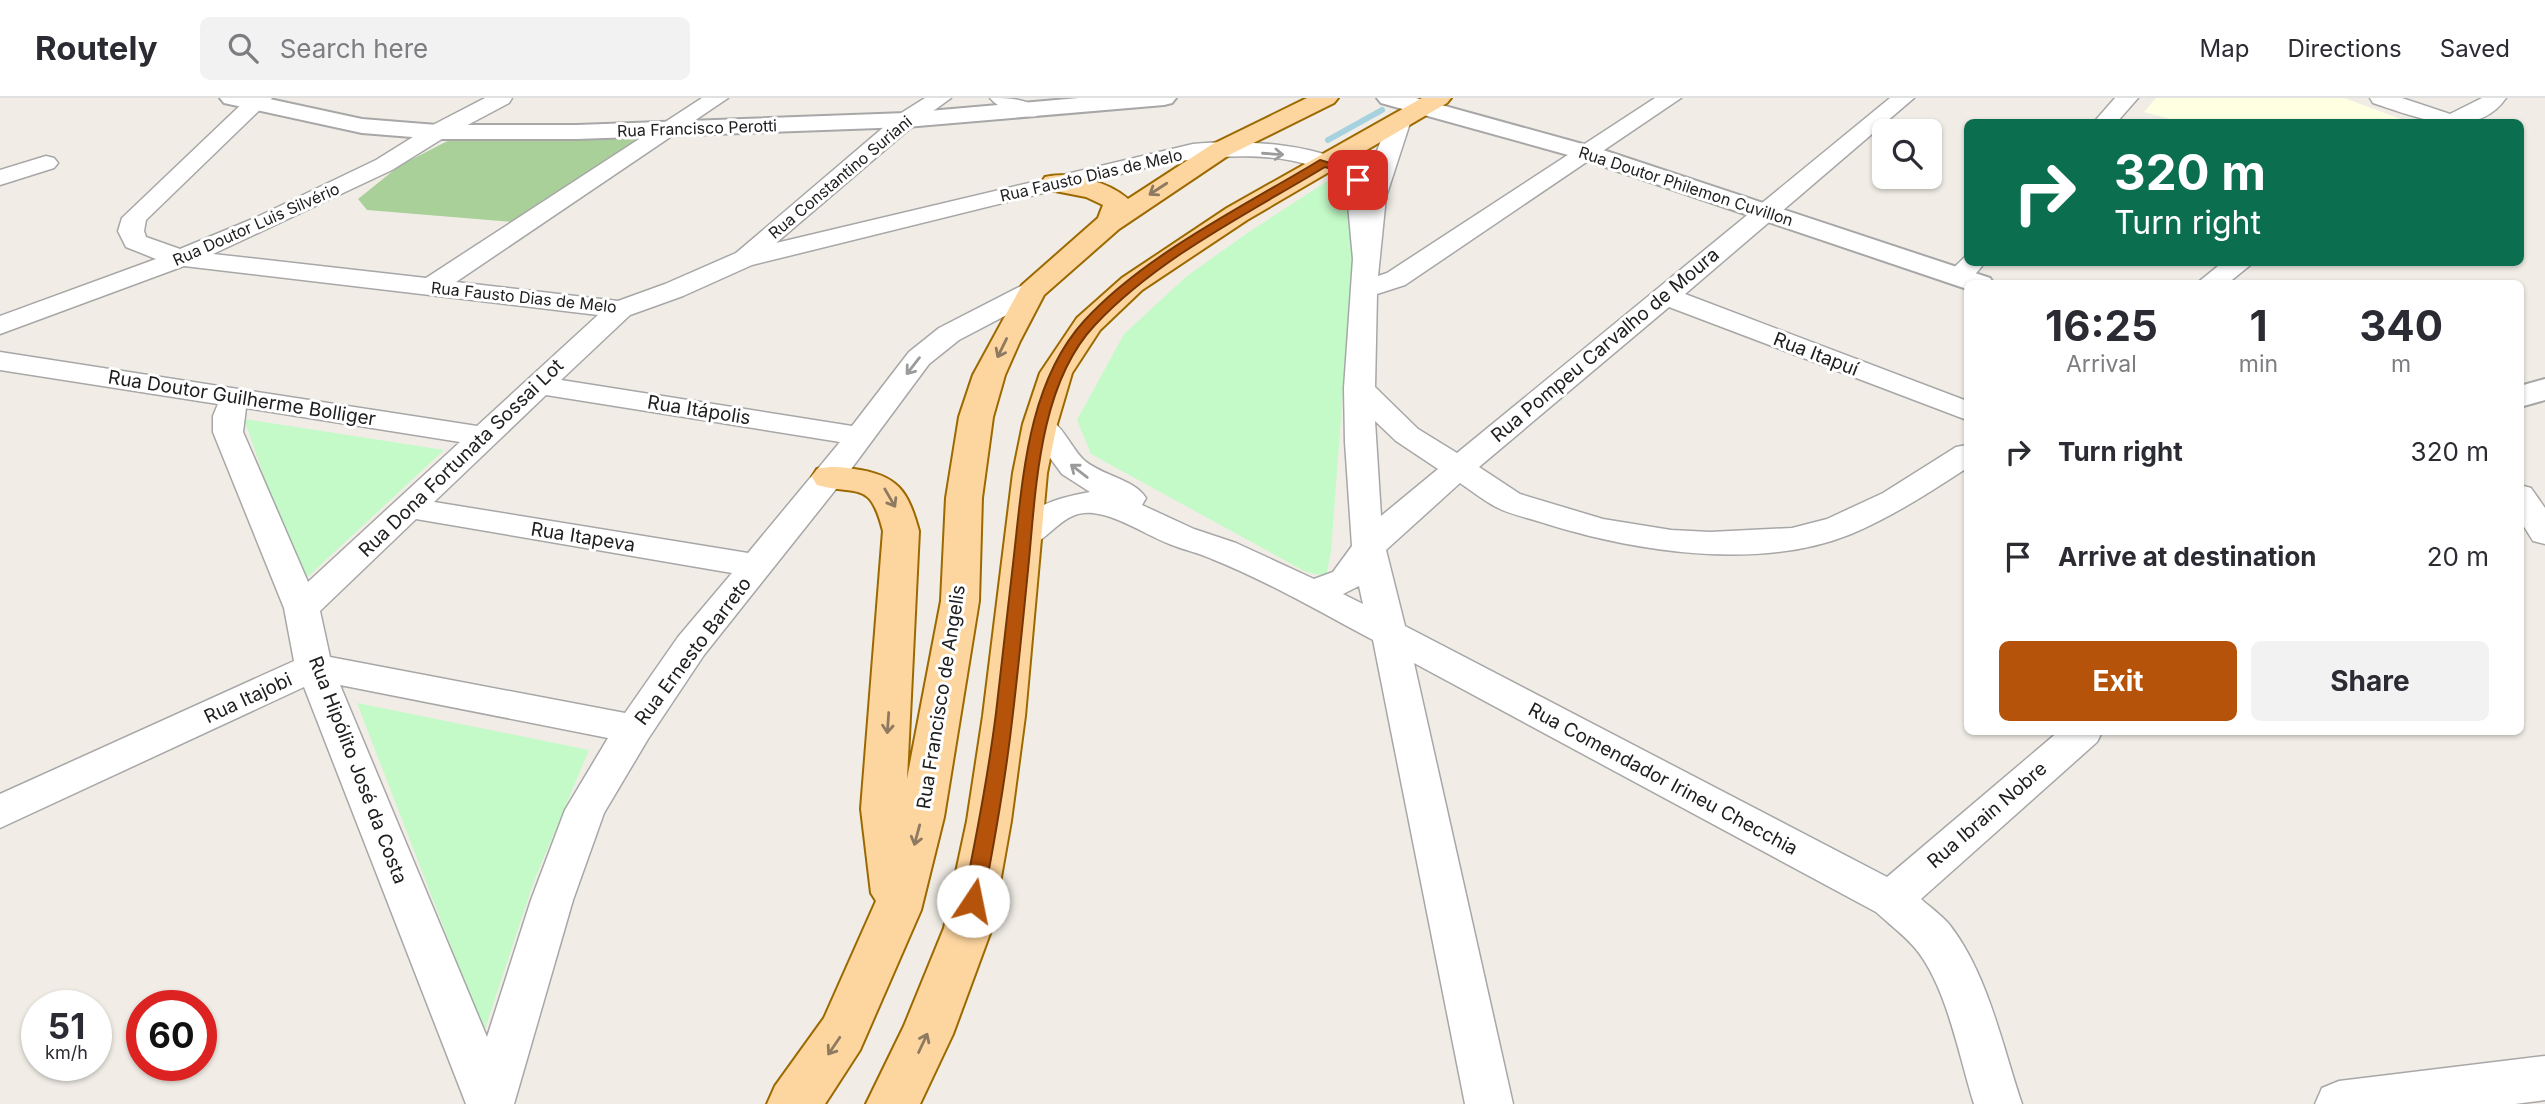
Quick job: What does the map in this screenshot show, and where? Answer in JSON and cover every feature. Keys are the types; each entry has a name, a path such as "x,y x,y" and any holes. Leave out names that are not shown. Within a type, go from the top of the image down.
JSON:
{"main road":[{"name":"Rua Francisco de Angelis","path":"794,1104 842,1034 897,910 922,817 960,601 964,498 976,417 989,375 1032,291 1109,223 1220,150 1326,98"},
{"path":"893,1104 927,1034 968,928 989,821 1004,716 1022,538 1040,424 1056,373 1088,324 1132,284 1175,253 1324,163 1413,105"},
{"path":"1054,183 1087,188 1110,196 1118,203 1109,223"},
{"path":"829,477 874,484 885,489 894,502 901,531 883,809 897,910"}],"street":[{"name":"Rua Doutor Luis Silvério","path":"0,326 181,258 266,222 384,165 437,132 501,98"},
{"path":"431,287 717,98"},
{"name":"Rua Constantino Suriani","path":"743,258 906,121 940,98"},
{"path":"1000,98 1029,111"},
{"name":"Rua Francisco Perotti","path":"250,100 362,126 437,132 906,121 1164,98"},
{"path":"1365,277 1396,279 1670,98"},
{"name":"Rua Pompeu Carvalho de Moura","path":"1313,593 1345,580 1369,547 1458,467 1902,98"},
{"path":"2108,119 2127,98"},
{"path":"2381,98 2442,119"},
{"path":"2458,119 2484,107 2495,98"},
{"name":"Rua Fausto Dias de Melo","path":"250,100 134,218 131,231 135,242 181,258 621,309 674,290 743,258 1204,149 1307,157 1350,172 1358,180 1365,277"},
{"path":"1413,105 1377,182 1365,277 1359,388 1360,498 1376,595 1390,635 1489,1104"},
{"name":"Rua Doutor Philemon Cuvillon","path":"1413,105 1588,153 1764,212 1970,274"},
{"path":"0,178 46,163"},
{"path":"2215,280 2235,266"},
{"name":"Rua Ernesto Barreto","path":"490,1103 552,900 585,810 635,729 691,646 829,477 919,358 949,334 1032,291"},
{"name":"Rua Itapuí","path":"1666,296 1964,410"},
{"name":"Rua Dona Fortunata Sossai Lot","path":"302,608 621,309"},
{"name":"Rua Doutor Guilherme Bolliger","path":"0,361 483,436"},
{"name":"Rua Itápolis","path":"537,385 860,436"},
{"path":"1359,388 1407,435 1509,501 1600,529 1671,541 1755,542 1792,539 1838,527 1894,500 1964,456"},
{"path":"2524,396 2545,388"},
{"name":"Rua Hipólito José da Costa","path":"235,397 228,416 228,432 302,608 314,667 490,1103"},
{"name":"Rua Comendador Irineu Checchia","path":"1040,424 1065,460 1089,479 1177,520 1224,551"},
{"path":"2524,501 2545,533"},
{"name":"Rua Comendador Irineu Checchia","path":"1022,538 1044,517 1060,508 1090,502 1125,510 1182,537 1224,551 1313,593 1891,899 1932,937 1944,955 1958,985 1998,1104"},
{"name":"Rua Itapeva","path":"409,508 756,566"},
{"name":"Rua Itajobi","path":"0,812 314,667 635,729"},
{"name":"Rua Ibrain Nobre","path":"1891,899 2080,735"},
{"path":"2339,1104 2545,1077"}],"shaded area":[{"path":"2156,98 2344,98 2401,119 2171,119 2144,112"}],"green space":[{"path":"601,123 658,126 524,223 367,210 358,199 399,166 461,134"},
{"path":"1338,174 1358,191 1331,551 1326,576 1306,572 1091,454 1077,420 1124,334 1187,276"},
{"path":"244,419 444,450 301,583"},
{"path":"357,703 589,750 534,881 484,1032"}],"waterway":[{"path":"1328,140 1382,110"}],"route":[{"path":"973,901 989,821 1004,716 1030,473 1040,424 1056,373 1088,324 1132,284 1175,253 1324,163 1350,172 1358,180"}]}
